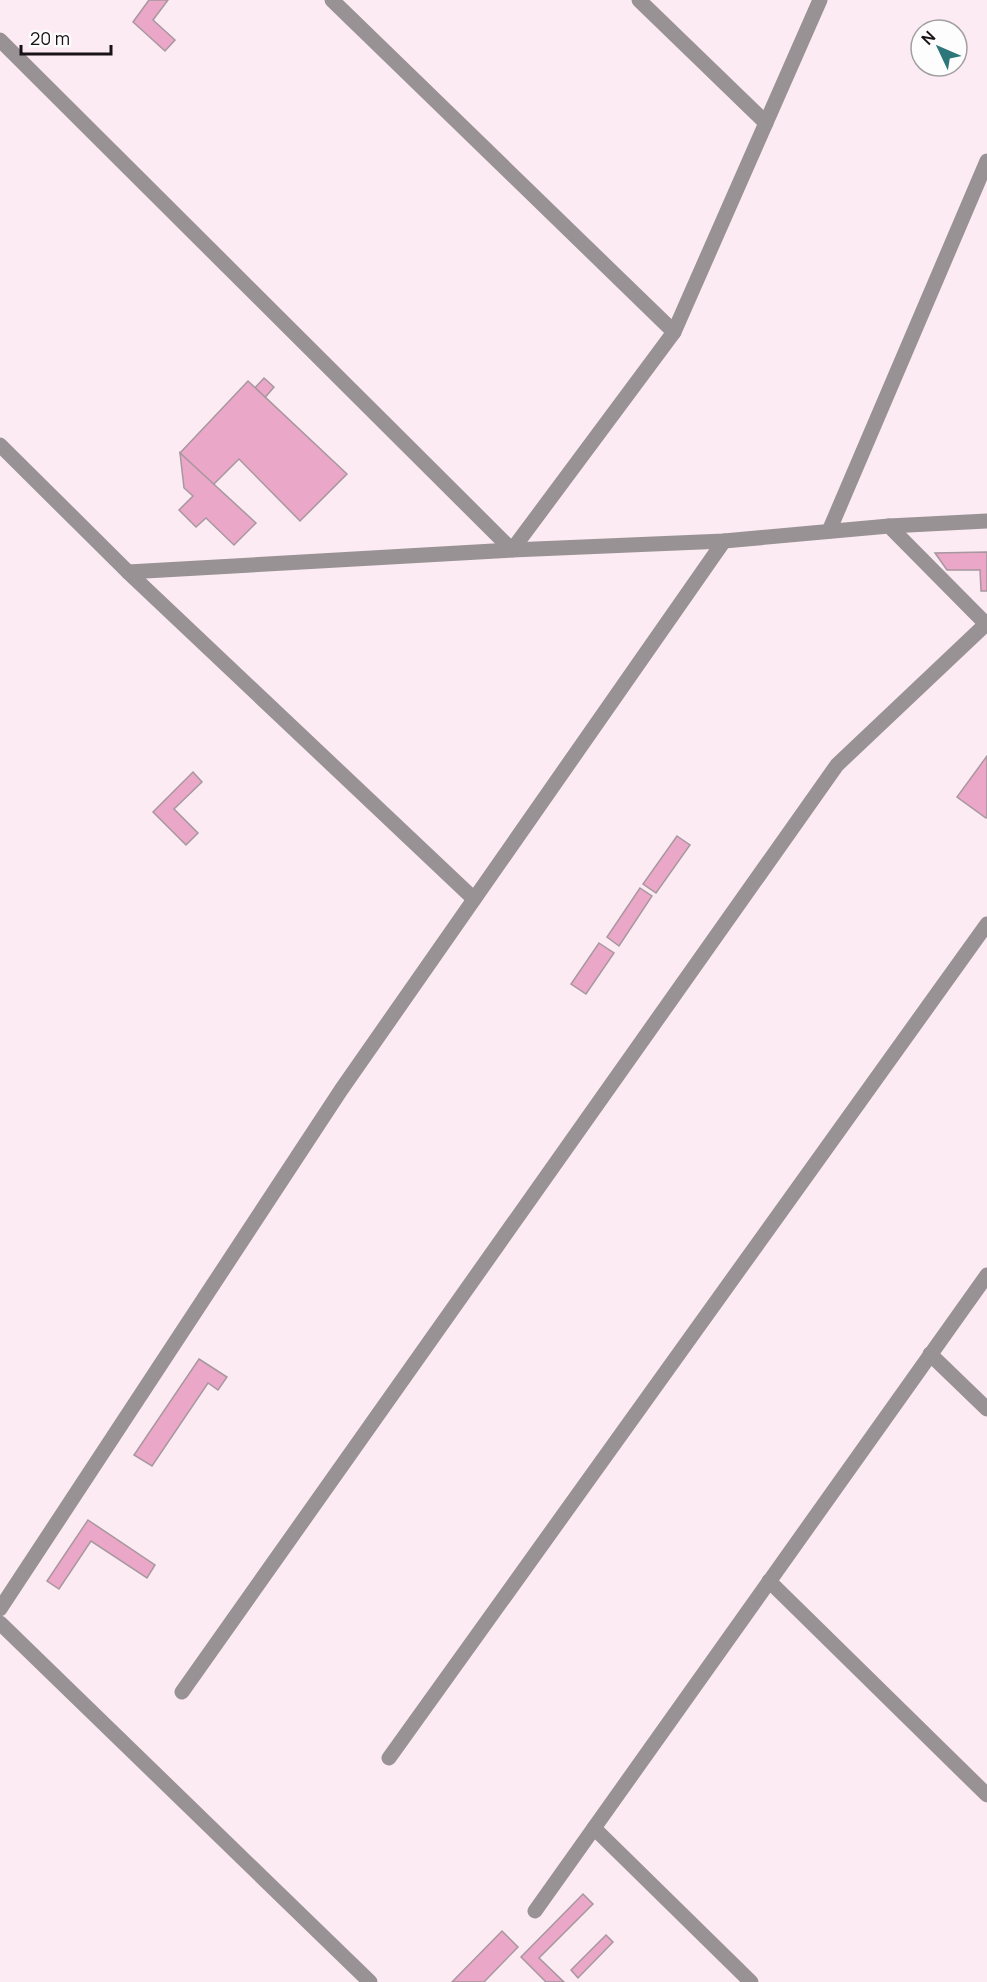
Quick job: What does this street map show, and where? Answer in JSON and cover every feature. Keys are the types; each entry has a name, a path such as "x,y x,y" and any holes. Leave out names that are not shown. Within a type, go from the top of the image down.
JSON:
{"street":[{"path":"332,0 674,332"},
{"path":"639,0 766,123"},
{"path":"512,550 674,332 820,0"},
{"path":"0,40 512,550"},
{"path":"829,531 987,161"},
{"path":"0,445 128,573 474,899"},
{"path":"128,573 512,550 724,541 889,526 987,521"},
{"path":"182,1692 837,765 986,624 889,526"},
{"path":"0,1608 341,1090 724,541"},
{"path":"389,1758 987,924"},
{"path":"535,1911 987,1275"},
{"path":"930,1354 987,1410"},
{"path":"769,1581 987,1795"},
{"path":"0,1623 370,1982"},
{"path":"594,1828 750,1982"}],"building":[{"path":"149,0 168,0 153,20 175,40 165,51 133,22"},
{"path":"264,378 274,387 263,400 253,390"},
{"path":"248,381 347,474 300,521 239,459 213,485 180,453"},
{"path":"180,453 256,523 234,545 206,518 196,527 179,510 193,496 184,488"},
{"path":"987,552 987,591 981,591 980,570 947,570 935,553"},
{"path":"987,756 987,817 986,818 957,797"},
{"path":"193,772 202,782 174,809 198,833 186,845 153,812"},
{"path":"677,836 690,845 656,893 643,884"},
{"path":"640,888 652,896 619,946 607,937"},
{"path":"599,943 614,953 586,994 571,984"},
{"path":"199,1359 227,1377 218,1390 208,1383 152,1466 134,1455"},
{"path":"88,1520 155,1565 147,1578 91,1541 59,1589 47,1581"},
{"path":"583,1894 593,1904 539,1958 564,1982 546,1982 521,1957"},
{"path":"502,1931 518,1947 484,1982 452,1982"},
{"path":"606,1935 613,1942 578,1978 571,1970"}]}
